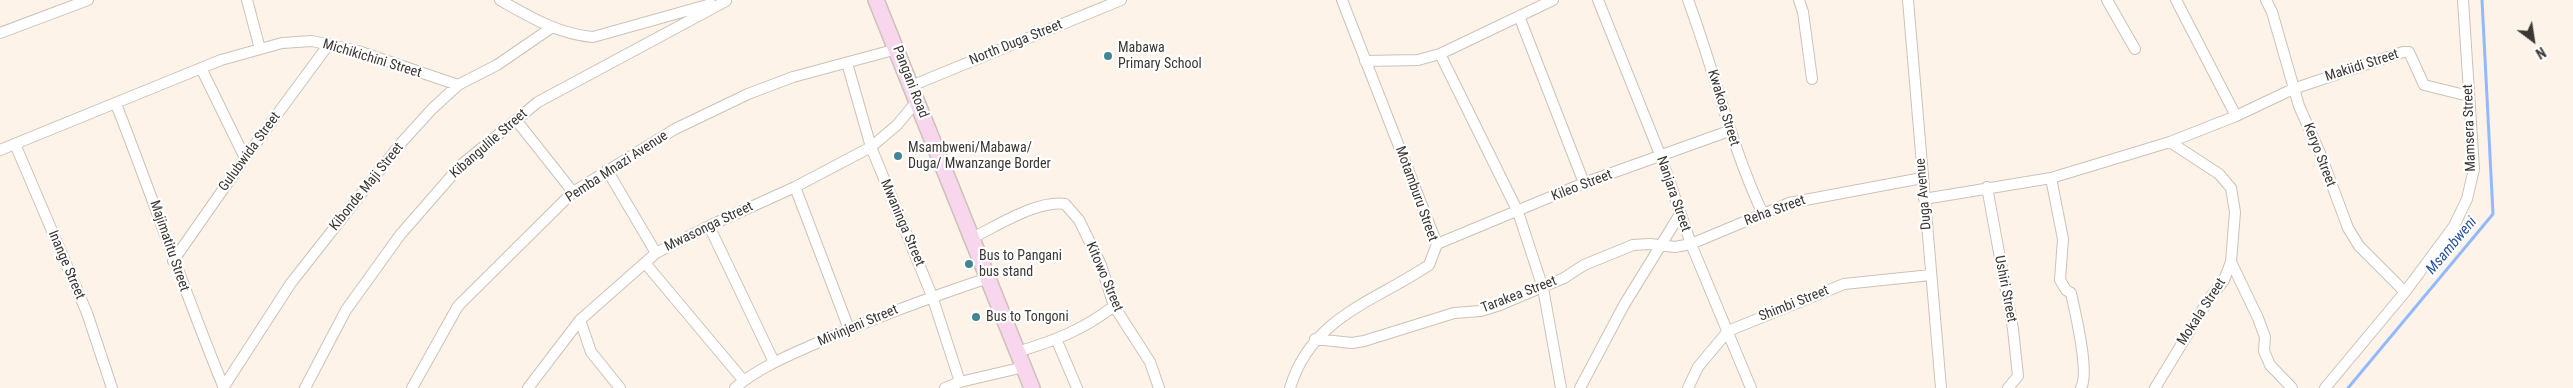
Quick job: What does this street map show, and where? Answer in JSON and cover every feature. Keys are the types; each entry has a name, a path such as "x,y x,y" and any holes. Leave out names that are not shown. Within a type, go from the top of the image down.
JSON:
{"main road":[{"name":"Pangani Road","path":"876,0 1032,388"}],"street":[{"path":"0,33 88,0"},
{"path":"247,0 260,49"},
{"path":"500,0 551,28 573,35 593,37 726,0"},
{"name":"Kibangulile Street","path":"305,388 346,310 400,235 461,165 538,102 726,0"},
{"name":"North Duga Street","path":"911,86 1121,0"},
{"name":"Motamburu Street","path":"1290,388 1300,362 1315,339 1344,314 1429,265 1437,244 1342,0"},
{"path":"1365,60 1418,60 1440,54 1553,0"},
{"name":"Nanjara Street","path":"1598,0 1661,157 1691,244 1751,388"},
{"name":"Kwakoa Street","path":"1688,0 1744,174 1763,214"},
{"path":"1799,0 1803,12 1812,79"},
{"name":"Duga Avenue","path":"1908,0 1941,388"},
{"path":"2107,0 2135,49"},
{"path":"2176,0 2236,116"},
{"name":"Keryo Street","path":"2266,0 2272,12 2293,89 2348,228 2359,246 2405,292"},
{"name":"Mamsera Street","path":"2325,388 2405,292 2454,226 2467,199 2474,169 2463,0"},
{"path":"1519,16 1584,183"},
{"name":"Kibonde Maji Street","path":"224,388 290,283 402,142 432,109 458,85 497,65 551,28"},
{"name":"Michikichini Street","path":"0,150 201,68 282,43 312,41 329,44 358,51 458,85"},
{"name":"Gulubwida Street","path":"173,261 244,158 329,44"},
{"name":"Pemba Mnazi Avenue","path":"412,388 458,306 573,192 675,128 748,94 794,77 897,49"},
{"name":"Makiidi Street","path":"2293,89 2404,52 2409,52 2424,85 2428,84 2470,96"},
{"path":"1440,54 1518,212 1543,288 1560,388"},
{"name":"Mwaninga Street","path":"847,63 870,147 932,296 960,382"},
{"path":"201,68 244,158"},
{"path":"1924,199 2051,178 2170,142 2236,116 2293,89"},
{"name":"Mwasonga Street","path":"528,388 580,320 656,253 708,226 795,187 870,147 897,125 917,101"},
{"name":"Majimatitu Street","path":"116,104 148,185 173,261 224,388"},
{"path":"516,120 573,192"},
{"name":"Kileo Street","path":"1437,244 1584,183 1661,157 1729,131"},
{"name":"Mokala Street","path":"2155,388 2209,299 2224,280 2231,262 2235,212 2231,188 2219,174 2170,142"},
{"name":"Inange Street","path":"15,144 87,313 112,388"},
{"path":"607,170 656,253"},
{"name":"Reha Street","path":"1661,245 1675,247 1691,244 1806,198 1922,178"},
{"path":"2051,178 2063,239 2060,280 2066,290 2071,293 2081,349 2084,382 2081,388"},
{"path":"795,187 849,329"},
{"name":"Ushiri Street","path":"1987,188 2013,329 2018,376 2008,388"},
{"name":"Kitowo Street","path":"972,238 1034,209 1055,203 1065,204 1078,220 1101,265 1114,306 1150,362 1159,388"},
{"path":"1580,388 1599,348 1680,214"},
{"path":"708,226 774,362"},
{"name":"Tarakea Street","path":"1315,339 1352,343 1364,341 1454,314 1482,311 1543,288 1564,278 1584,265 1625,248 1650,244 1661,245"},
{"path":"2231,262 2258,318 2265,337 2264,351 2270,365 2292,388"},
{"path":"645,263 744,380"},
{"name":"Shimbi Street","path":"1688,388 1698,368 1728,331 1844,284 1931,275"},
{"name":"Mivinjeni Street","path":"735,388 744,380 774,362 849,329 932,296 988,278"},
{"path":"1017,352 1057,341 1083,327 1114,306"},
{"path":"580,320 591,352 616,387"},
{"path":"1057,341 1077,388"},
{"path":"945,388 960,382 1024,367"}],"waterway":[{"name":"Msambweni","path":"2348,388 2493,214 2482,0"}],"place":[{"name":"Mabawa Primary School","path":"1108,56"},
{"name":"Msambweni/Mabawa/ Duga/ Mwanzange Border","path":"898,156"},
{"name":"Bus to Pangani bus stand","path":"969,264"},
{"name":"Bus to Tongoni","path":"976,317"}]}
